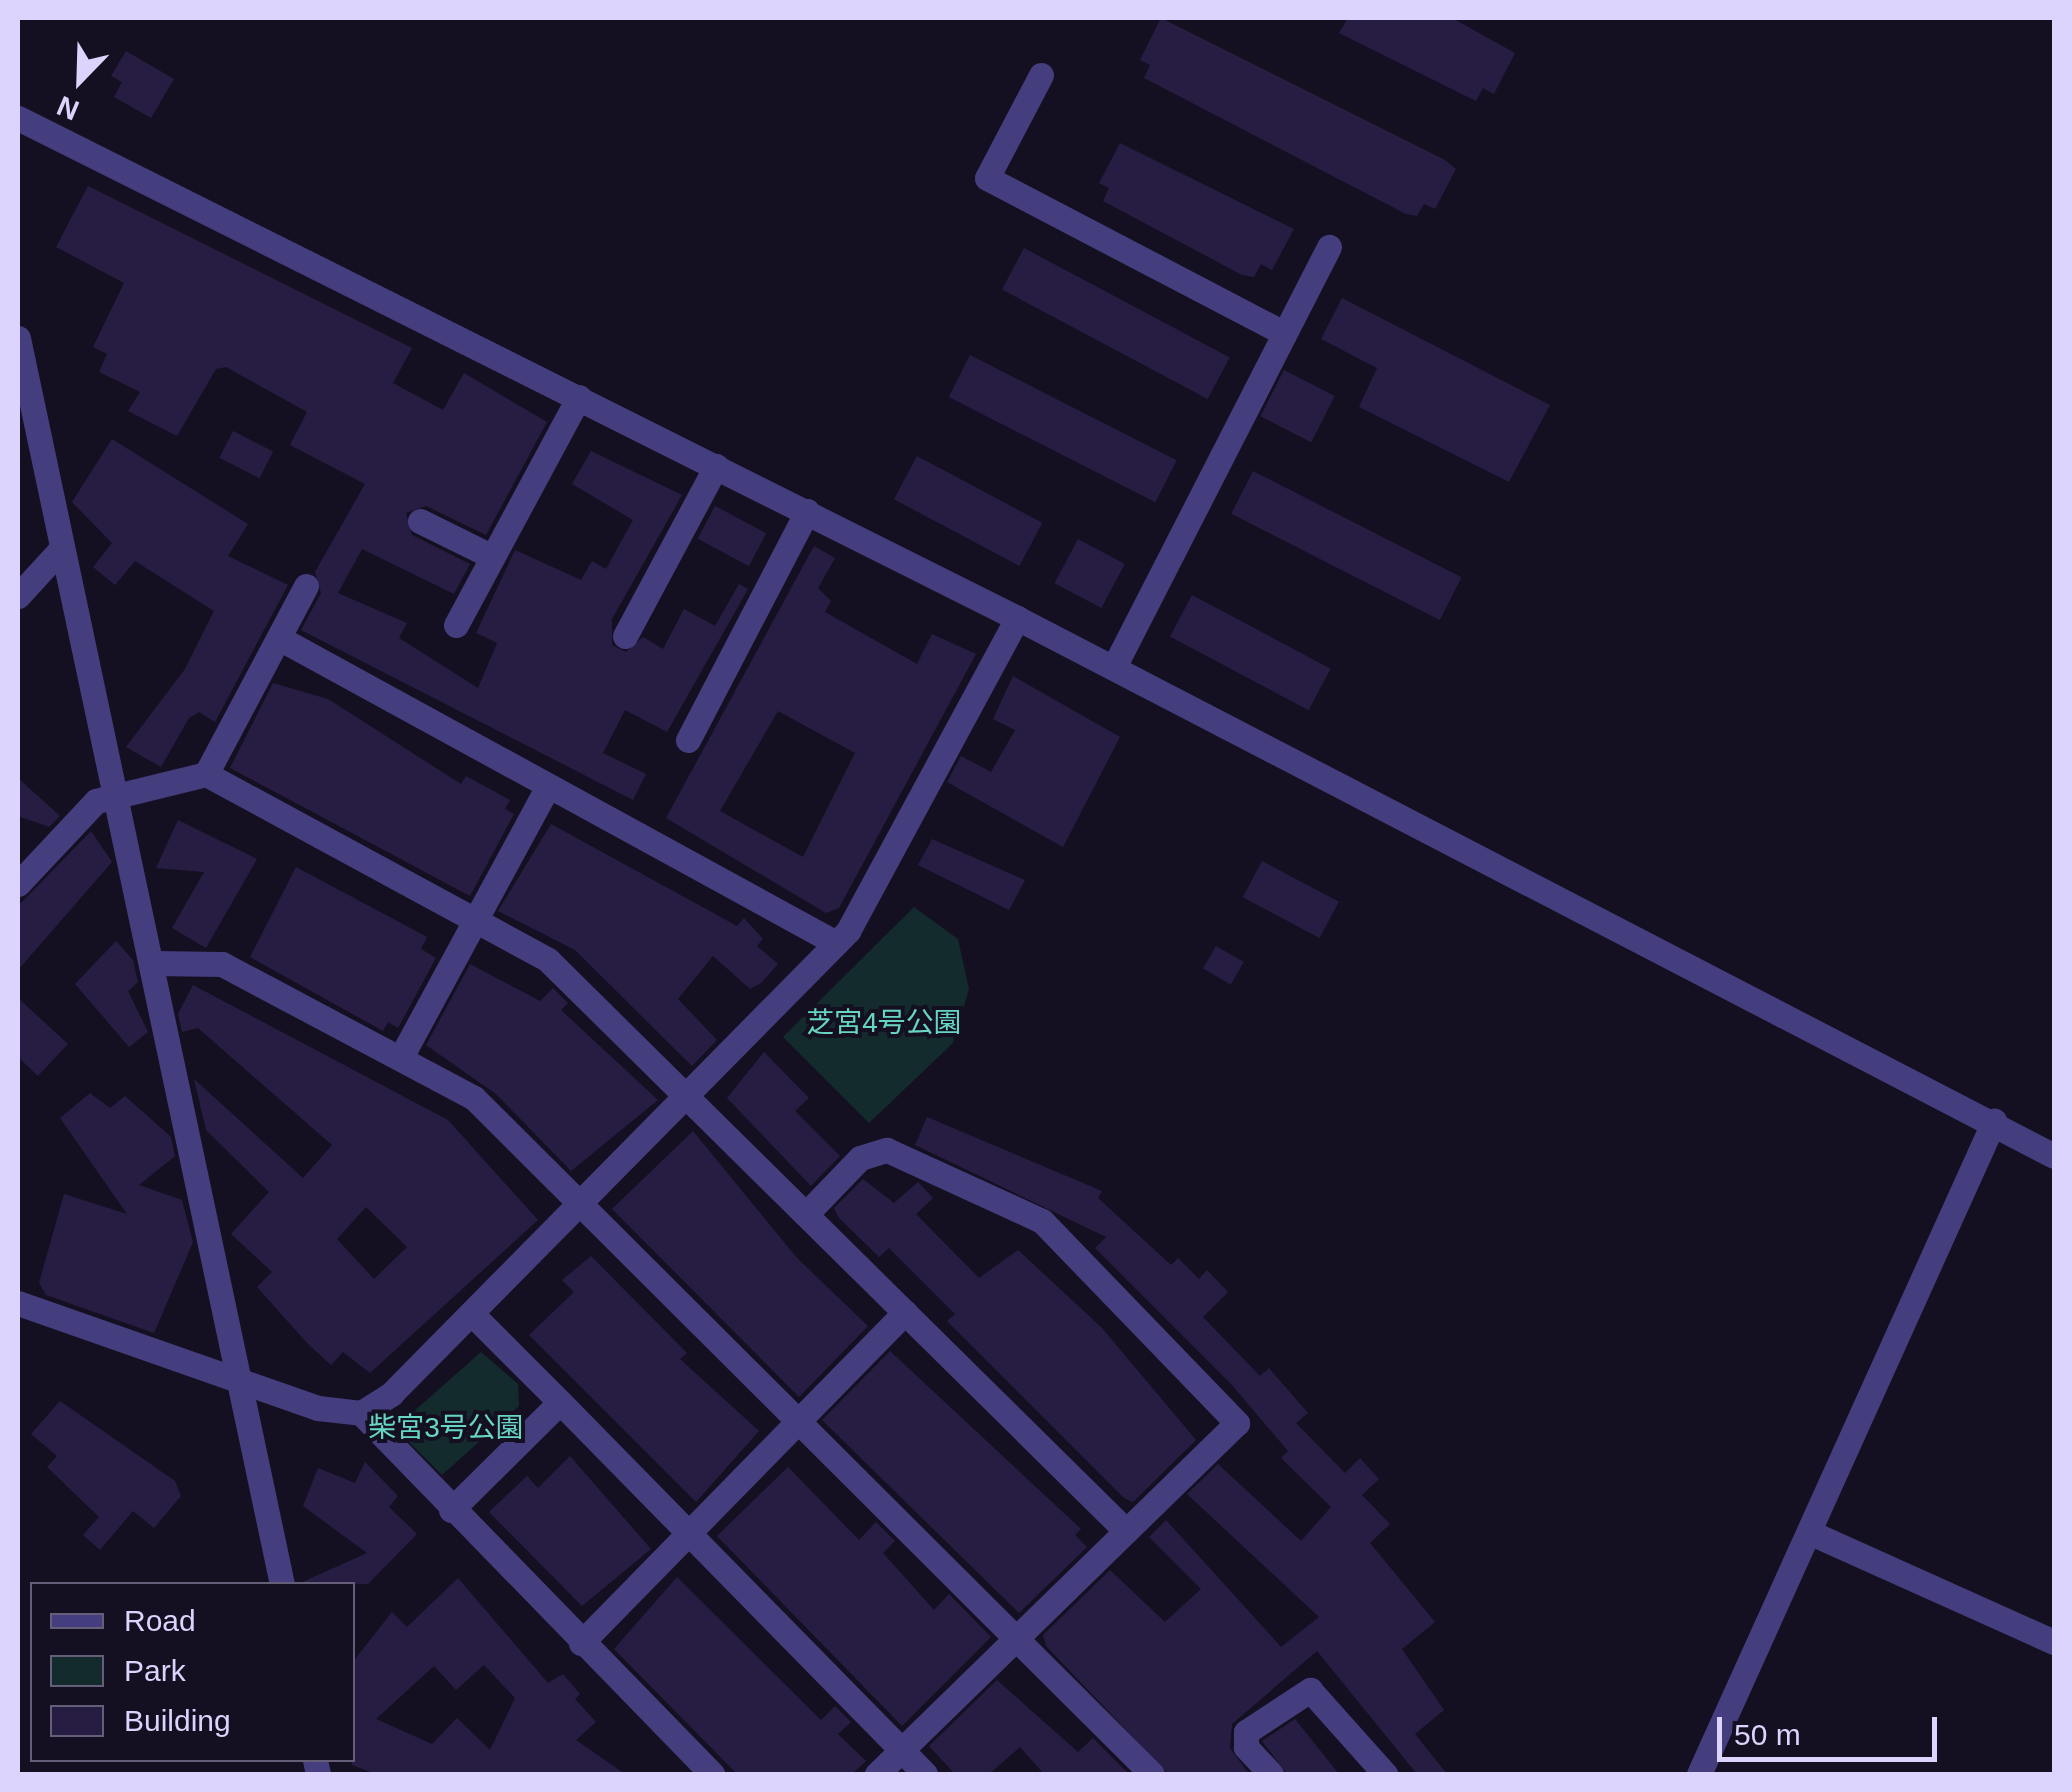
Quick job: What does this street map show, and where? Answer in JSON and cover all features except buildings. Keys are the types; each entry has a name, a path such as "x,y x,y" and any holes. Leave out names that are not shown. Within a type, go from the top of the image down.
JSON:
{"street":[{"path":"1041,75 987,178 1281,332"},
{"path":"18,118 1114,667 1994,1121 2054,1156"},
{"path":"1114,667 1281,332 1329,247"},
{"path":"18,338 244,1387 282,1582"},
{"path":"456,625 579,396"},
{"path":"625,636 716,466"},
{"path":"688,740 807,511"},
{"path":"420,521 492,557"},
{"path":"18,596 62,548"},
{"path":"206,774 306,586"},
{"path":"361,1413 475,1317 836,943 1017,618"},
{"path":"279,638 836,943"},
{"path":"18,884 91,806 206,774 472,918 572,978 1124,1529"},
{"path":"401,1057 472,918 547,788"},
{"path":"152,963 222,964 474,1098 1015,1642 1152,1774"},
{"path":"1698,1774 1994,1121"},
{"path":"808,1212 860,1158 888,1150 1050,1227 1237,1423 1124,1529 1015,1642 878,1774"},
{"path":"18,1303 244,1387 361,1413 451,1510 712,1774"},
{"path":"581,1643 904,1312"},
{"path":"475,1317 925,1774"},
{"path":"451,1510 560,1402"},
{"path":"1809,1532 2054,1642"},
{"path":"1271,1774 1246,1747 1246,1732 1310,1690 1385,1774"}],"green space":[{"name":"芝宮4号公園","path":"914,907 958,939 969,989 953,1043 869,1123 783,1037"},
{"name":"柴宮3号公園","path":"481,1352 518,1384 519,1406 442,1475 395,1428"}]}
